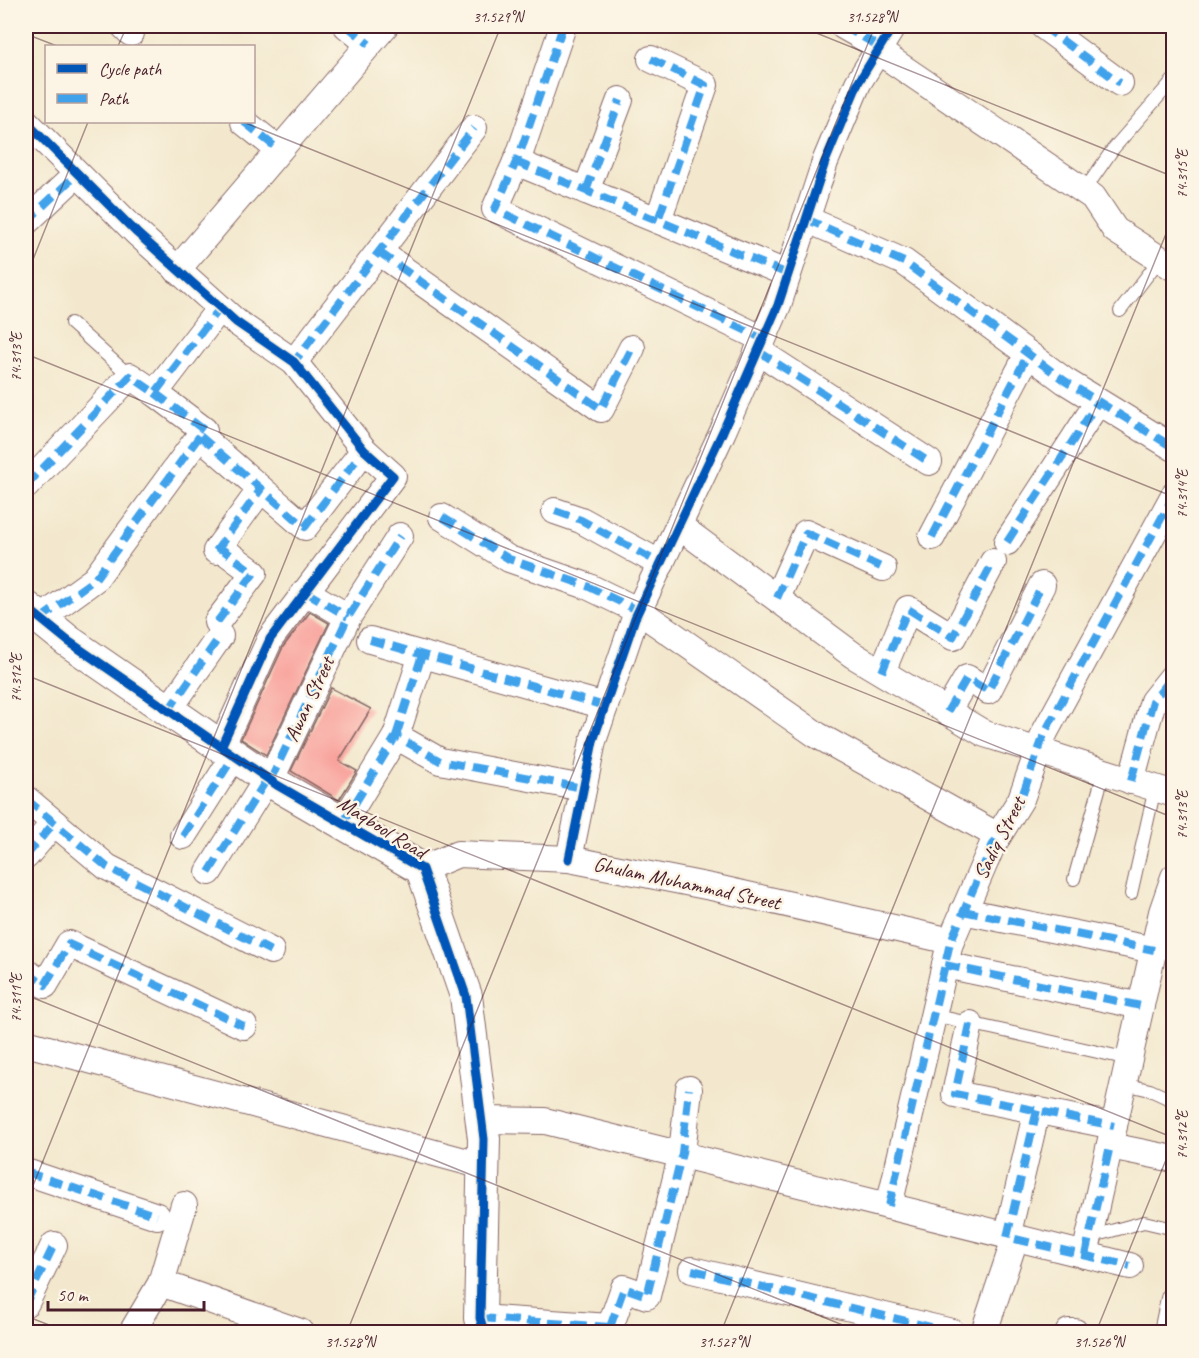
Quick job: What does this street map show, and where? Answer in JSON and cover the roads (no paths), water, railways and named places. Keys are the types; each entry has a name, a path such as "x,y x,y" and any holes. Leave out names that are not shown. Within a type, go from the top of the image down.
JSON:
{"street":[{"path":"177,270 377,35 347,26"},
{"path":"563,26 516,162 495,209 761,345 929,462"},
{"path":"843,26 1093,197 1115,230 1166,264"},
{"path":"569,859 593,741 639,611 761,345 788,274 825,162 858,83 893,26"},
{"path":"1043,26 1120,83"},
{"path":"651,59 705,85 658,220"},
{"path":"586,191 620,100"},
{"path":"26,122 177,270 220,308 294,362 364,450 393,476 270,639 228,751 183,836"},
{"path":"245,123 279,150"},
{"path":"294,362 474,128"},
{"path":"516,162 788,274"},
{"path":"26,222 77,174"},
{"path":"806,219 904,262 1028,354 1098,402 1173,448"},
{"path":"379,252 601,409 632,348"},
{"path":"155,393 220,308"},
{"path":"932,537 1028,354"},
{"path":"26,486 130,376 204,430 95,579 33,613"},
{"path":"882,672 908,609 953,637 1000,552 1098,402"},
{"path":"200,436 305,527 364,450"},
{"path":"168,711 255,573 218,549 261,489"},
{"name":"Sadiq Street","path":"889,1206 951,940 998,836 1021,798 1046,732 1173,495"},
{"path":"555,511 581,520 661,564"},
{"path":"442,518 509,559 587,586 639,611 817,735 998,836"},
{"path":"679,526 882,672 985,734 1164,791"},
{"path":"777,598 806,533 883,568"},
{"name":"Awan Street","path":"209,872 269,780 348,617 400,536"},
{"path":"947,712 968,678 988,691 1042,585"},
{"path":"306,592 348,617"},
{"name":"Maqbool Road","path":"33,613 168,711 269,780 422,869 466,996 482,1120 482,1325"},
{"path":"370,640 605,706"},
{"path":"343,824 396,736 422,655"},
{"path":"1131,780 1153,701 1173,675"},
{"path":"396,736 440,760 583,788"},
{"path":"26,798 107,867 271,951"},
{"path":"26,856 54,823"},
{"name":"Ghulam Muhammad Street","path":"422,869 458,854 569,859 716,888 951,940"},
{"path":"1087,1246 1154,950 1173,877"},
{"path":"963,911 1154,950"},
{"path":"26,972 45,985 69,944 244,1026"},
{"path":"945,965 1141,1006"},
{"path":"970,1024 955,1094 1036,1110 1173,1160"},
{"path":"26,1043 483,1166"},
{"path":"482,1325 609,1330 624,1288 647,1296 682,1153 689,1089"},
{"path":"984,1332 1011,1238 1036,1110"},
{"path":"482,1120 545,1121 682,1153 1011,1238 1087,1246 1130,1266"},
{"path":"26,1172 157,1216"},
{"path":"132,1332 160,1283 184,1205"},
{"path":"26,1303 54,1245"},
{"path":"692,1270 952,1332"},
{"path":"160,1283 300,1332"},
{"path":"1167,1332 1173,1299"}],"lane":[{"path":"1084,191 1113,149 1173,79"},
{"path":"1120,310 1166,264"},
{"path":"71,323 130,376"},
{"path":"1074,879 1104,772"},
{"path":"1131,894 1164,791"},
{"path":"933,1015 1129,1059"},
{"path":"1124,1084 1150,1090 1173,1101"},
{"path":"1087,1246 1143,1222 1173,1229"}]}
